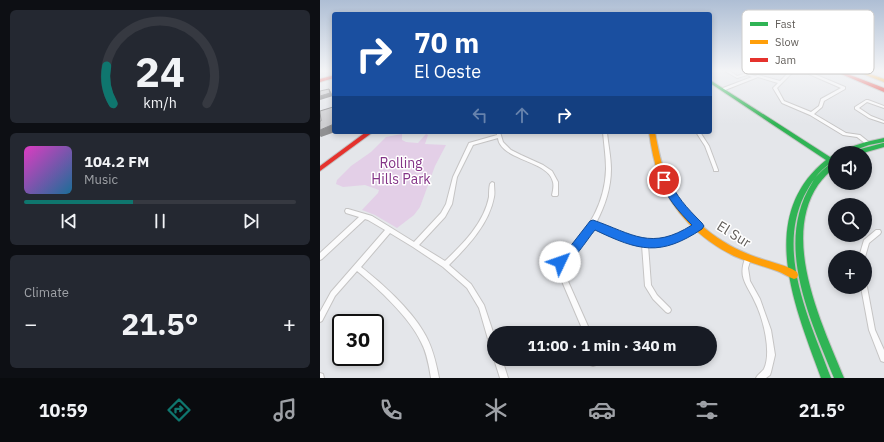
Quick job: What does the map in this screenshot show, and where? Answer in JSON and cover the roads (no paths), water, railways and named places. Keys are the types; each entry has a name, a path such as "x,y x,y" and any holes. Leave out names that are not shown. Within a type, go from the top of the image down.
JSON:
{"main road":[{"path":"726,89 828,156"},
{"path":"320,169 325,160 358,134"},
{"path":"325,160 367,134"},
{"name":"El Sur","path":"652,134 659,167 669,192 683,211 716,239 748,258 792,273"},
{"path":"860,146 884,140"},
{"path":"872,148 884,145"},
{"path":"826,378 800,306 792,273 790,234 796,204 807,180 828,163"},
{"path":"828,166 806,201 800,228 800,258 805,285 816,322 839,378"},
{"path":"792,273 795,269 795,263 800,258"},
{"path":"792,273 799,282 805,285"}],"street":[{"path":"775,89 783,102 810,114 845,134 855,134 868,143"},
{"path":"810,114 821,106 822,100 843,89"},
{"path":"884,107 867,101 856,108 870,117 884,122"},
{"path":"415,245 443,215 450,204 455,176 471,144 498,134 505,147 540,165 551,173 557,185 555,195"},
{"path":"585,326 564,279 560,262 572,251 593,224 601,208 608,176 605,134"},
{"path":"699,134 708,146 716,170"},
{"path":"445,265 472,237 485,216 493,195 492,184"},
{"path":"348,211 364,216 415,245 445,265 469,286 482,307 488,326"},
{"path":"320,257 364,216"},
{"path":"593,224 612,233 645,244 664,243 682,237 699,226"},
{"path":"320,319 333,294 389,230"},
{"path":"864,250 866,242 878,232"},
{"path":"645,244 648,286 655,297 668,310"},
{"path":"748,258 745,268 747,282 758,301 768,330 771,355 767,372 760,378"},
{"path":"356,267 372,279 418,329 433,364 435,378"},
{"path":"865,294 872,330 884,358"},
{"path":"500,366 504,378"}],"park label":[{"name":"Rolling Hills Park","path":"401,172"}]}
